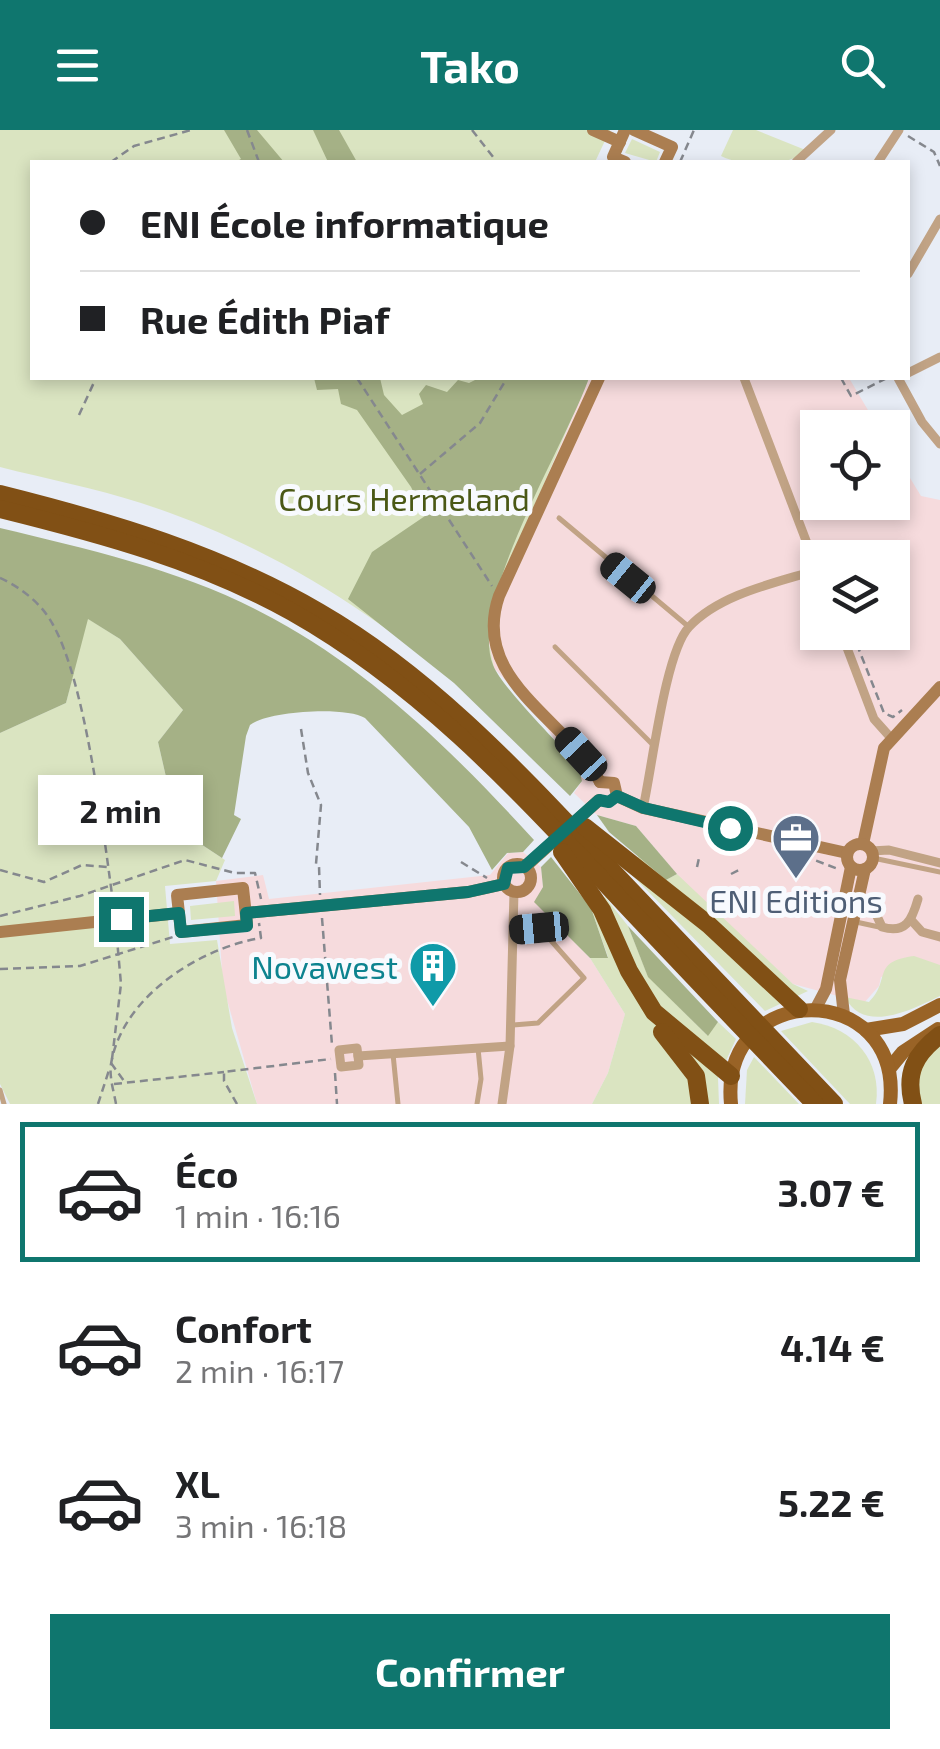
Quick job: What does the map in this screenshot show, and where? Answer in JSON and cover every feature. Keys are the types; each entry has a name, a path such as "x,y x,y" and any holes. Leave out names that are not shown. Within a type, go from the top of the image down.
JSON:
{"highway":[{"path":"0,494 163,540 278,589 403,668 506,760 577,844 723,997 834,1104"},
{"path":"0,509 149,550 224,578 292,612 420,699 551,809"},
{"path":"551,809 540,826 577,844 709,926 808,1009"},
{"path":"577,844 642,1007 696,1076 700,1104"},
{"path":"629,971 654,1012 731,1076"},
{"path":"723,997 815,1104"},
{"path":"913,1104 909,1080 914,1063 940,1036"}],"main road":[{"path":"866,1030 903,1024 940,1005"},
{"path":"731,1104 731,1076 739,1052 754,1032 775,1017 808,1009 844,1015 866,1030 890,1069 890,1104"},
{"path":"890,1069 902,1052 940,1028"}],"street":[{"path":"594,130 622,136 613,157 620,160"},
{"path":"798,160 831,130"},
{"path":"879,160 898,130"},
{"path":"650,133 672,147 667,160"},
{"path":"910,271 940,219"},
{"path":"910,372 940,357"},
{"path":"598,380 499,596 492,630 495,650 508,676 581,754 600,782"},
{"path":"745,380 805,540"},
{"path":"900,380 922,422 940,444"},
{"path":"644,808 675,654 689,627 737,598 800,577"},
{"path":"848,650 874,719 891,738"},
{"path":"844,1015 840,980 882,752 940,686"},
{"path":"600,782 614,783 617,796"},
{"path":"599,800 596,790 600,782"},
{"path":"617,796 644,808 862,857 889,850 940,864"},
{"path":"599,800 609,802 617,796"},
{"path":"502,1104 510,1046 514,930 508,868 524,867 599,800"},
{"path":"808,1009 826,990 862,857"},
{"path":"246,913 509,888 530,884 524,867"},
{"path":"243,888 246,913 247,926 181,932 177,894 243,888"},
{"path":"876,914 882,927 896,930 912,921 918,900"},
{"path":"0,932 179,913"},
{"path":"912,921 922,932 940,937"},
{"path":"337,1058 339,1050 357,1048 358,1056 510,1046"}],"lane":[{"path":"559,518 689,627"},
{"path":"555,647 656,746"},
{"path":"862,857 940,872"},
{"path":"853,921 882,927"},
{"path":"511,1025 538,1023 584,978 539,928 514,930"},
{"path":"477,1104 482,1079 478,1046"},
{"path":"393,1054 398,1104"},
{"path":"0,1090 4,1104"}],"path":[{"path":"114,160 134,146 190,130"},
{"path":"247,130 257,160"},
{"path":"472,130 495,160"},
{"path":"686,130 691,136"},
{"path":"681,160 694,130"},
{"path":"898,130 934,152 940,166"},
{"path":"79,415 95,380"},
{"path":"358,380 490,581"},
{"path":"419,475 480,422 506,380"},
{"path":"842,380 851,396 885,380"},
{"path":"0,578 46,614 62,646 114,911"},
{"path":"859,650 885,714 895,716 909,703 917,710"},
{"path":"301,728 308,773 321,805 316,864 320,866 320,900"},
{"path":"697,866 700,858"},
{"path":"0,916 193,860 224,871 255,873 258,898 262,900"},
{"path":"461,862 488,879"},
{"path":"0,870 36,882 62,877 82,865 108,868"},
{"path":"731,874 740,870"},
{"path":"322,912 337,1058 337,1104"},
{"path":"98,1104 111,1063 145,1001 169,978 224,946 261,938 263,918"},
{"path":"116,927 120,954 111,1063 116,1104"},
{"path":"0,969 64,969 181,932"},
{"path":"112,1084 337,1058"},
{"path":"111,1063 132,1092"},
{"path":"218,1070 237,1104"},
{"path":"224,1072 224,1081"}],"shaded area":[{"path":"588,380 850,380 868,410 800,410 800,520 910,520 910,478 921,496 940,500 940,965 881,977 879,986 864,1003 793,984 686,885 636,826 597,815 574,793 582,781 542,721 494,668 487,634 489,613"},
{"path":"523,852 541,867 543,887 535,902 590,958 625,1014 608,1073 592,1104 257,1104 223,986 216,881 263,875 269,899 490,875 508,853"}],"green space":[{"name":"Cours Hermeland","path":"0,130 610,130 596,160 30,160 30,380 588,380 489,613 487,634 494,668 469,696 356,608 230,537 124,498 0,467"},
{"path":"224,130 257,130 282,160 239,160"},
{"path":"313,130 339,130 356,160 327,160"},
{"path":"733,130 756,130 808,151 788,160 731,160 721,156"},
{"path":"632,139 660,152 657,160 625,153"},
{"path":"314,380 380,380 384,395 402,415 423,404 419,394 426,385 447,392 458,380 588,380 506,564 489,637 498,675 578,766 582,781 570,796 454,683 348,599 372,552 425,516 411,487 357,410 341,404 338,389 317,390"},
{"path":"0,528 175,575 274,619 346,665 413,719 534,840 523,852 507,853 492,870 469,827 365,718 341,712 307,712 272,716 250,725 234,815 241,819 222,858 178,829 158,742 183,710 120,639 88,619 66,703 0,733"},
{"path":"87,618 120,639 183,710 158,742 178,829 225,860 216,881 165,886 170,944 217,940 232,1028 257,1104 10,1104 0,1084 0,733 66,703"},
{"path":"597,815 636,826 677,874 666,880 609,832"},
{"path":"638,856 666,880 677,874 793,984 808,991 765,1011 633,876"},
{"path":"551,857 591,908 608,958 590,958 534,902 543,887 541,867"},
{"path":"605,897 628,926 648,976 707,1035 718,1022 736,1039 718,1078 719,1104 592,1104 608,1073 625,1014 590,958 608,957 591,908"},
{"path":"234,901 235,916 191,920 190,906"},
{"path":"628,926 718,1022 708,1036 648,977"},
{"path":"914,956 940,965 940,996 903,1012 876,1017 853,1008 845,997 869,1002 886,967"},
{"path":"812,1022 841,1031 862,1049 874,1074 876,1104 850,1104 781,1031"},
{"path":"940,1039 940,1104 917,1104 912,1078"},
{"path":"754,1057 799,1104 745,1104 747,1070"}],"place":[{"name":"ENI Editions","path":"796,880"},
{"name":"Novawest","path":"433,1008"}],"route":[{"path":"121,919 179,913 181,932 247,926 246,913 468,892 504,884 508,868 524,867 599,800 609,802 617,796 644,808 730,828"}]}
